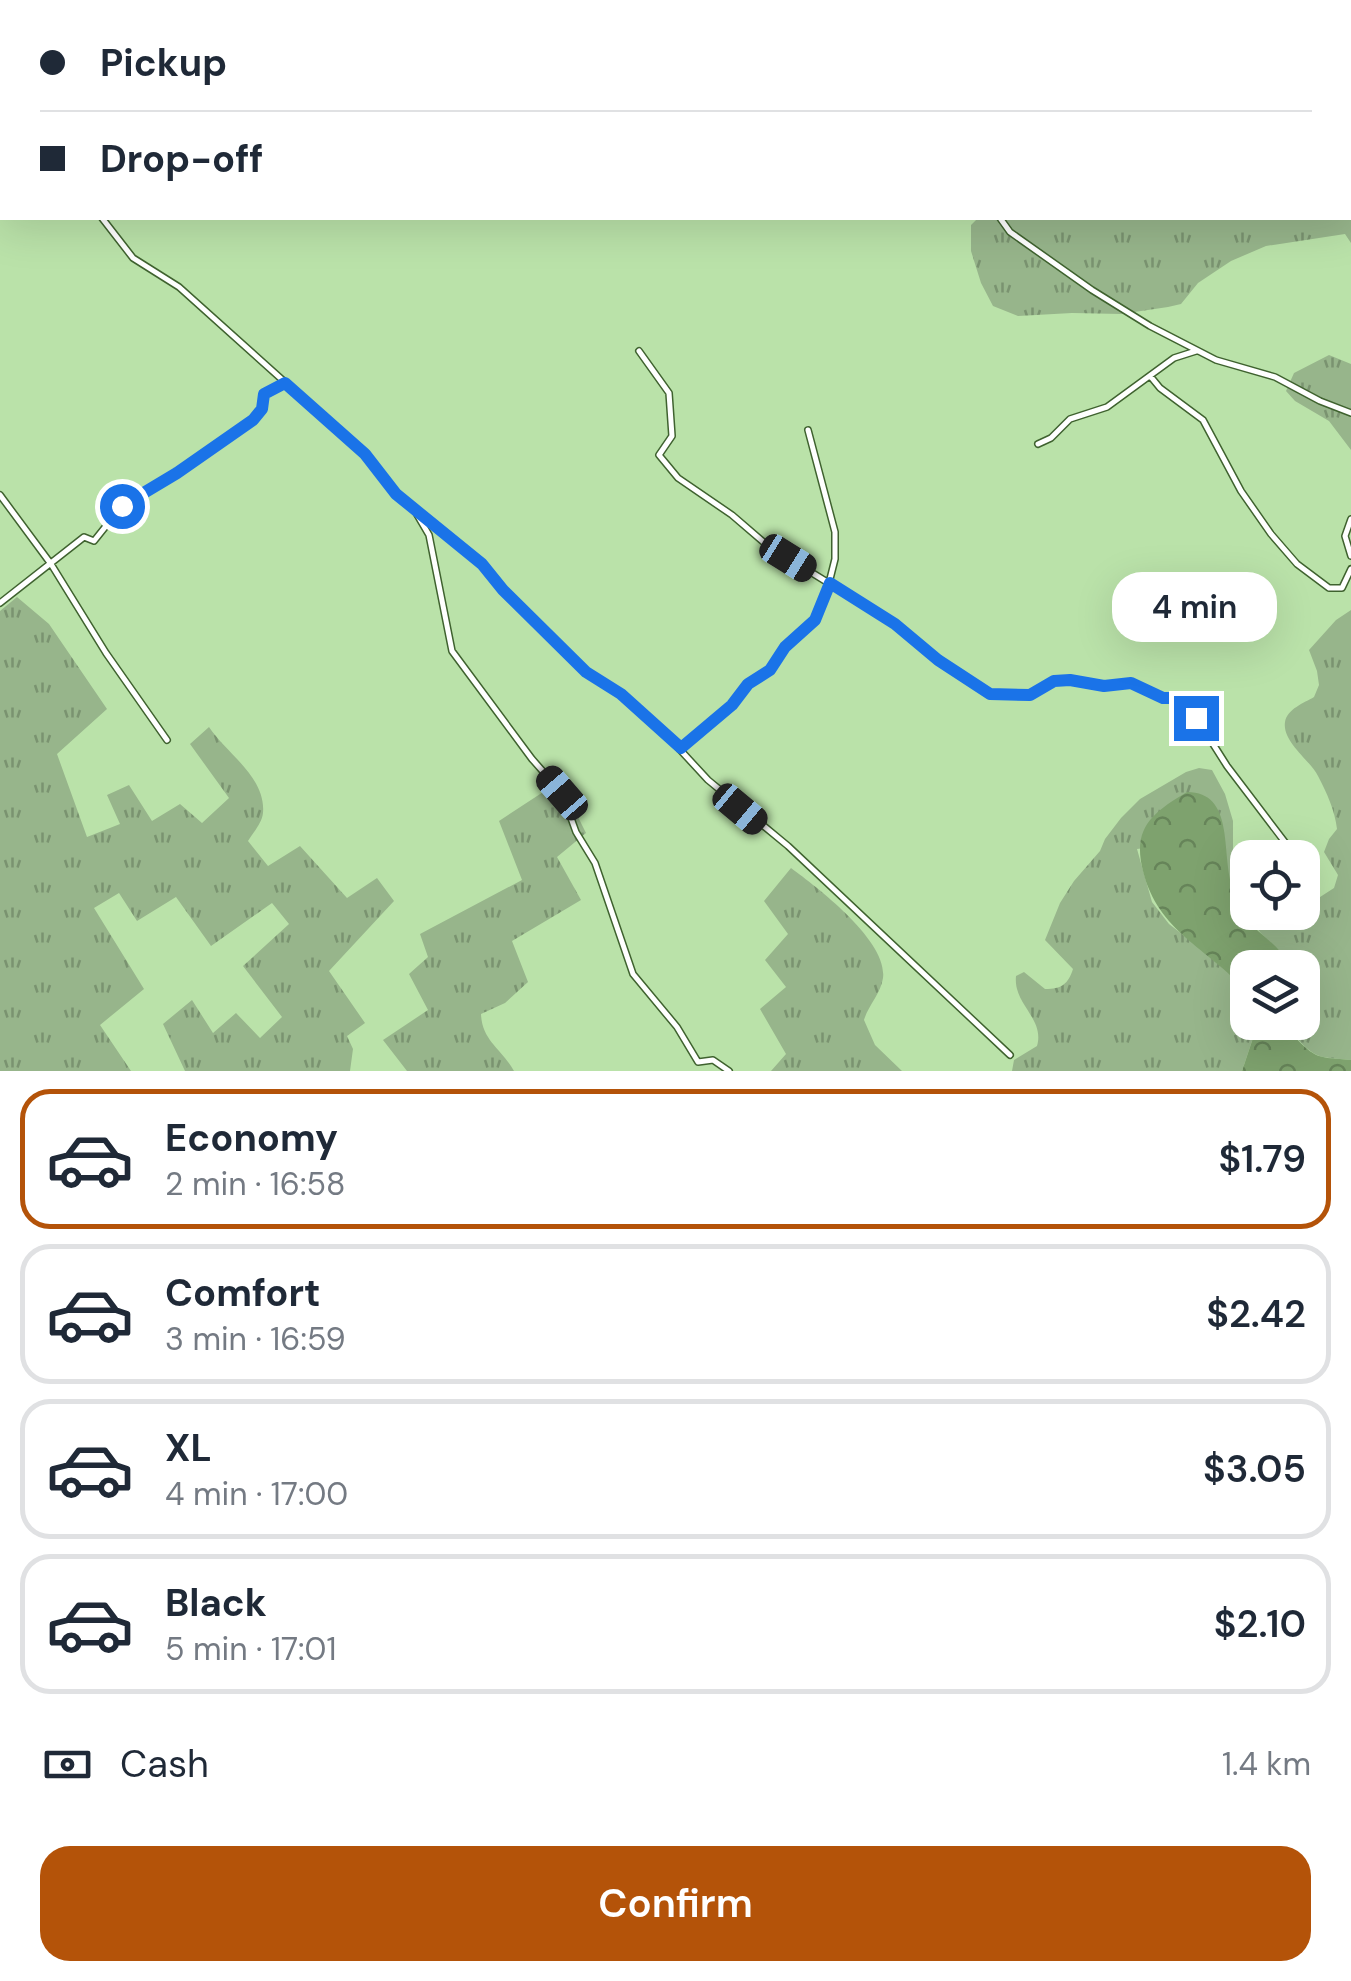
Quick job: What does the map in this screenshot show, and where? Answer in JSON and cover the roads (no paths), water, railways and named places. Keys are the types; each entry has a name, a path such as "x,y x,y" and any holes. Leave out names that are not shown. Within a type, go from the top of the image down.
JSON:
{"street":[{"path":"104,220 133,258 179,286 365,454 392,490 482,564 586,672 621,694 681,748 708,780 788,846 1010,1056"},
{"path":"1001,220 1010,232 1074,278 1196,351 1275,377 1320,402 1351,413"},
{"path":"639,351 669,393 672,436 659,456 678,478 767,545 895,624 938,660 990,694 1030,695 1054,681 1070,680 1104,686 1131,683 1163,698 1188,698 1196,718 1228,766 1284,840"},
{"path":"1038,444 1051,438 1070,419 1107,407 1174,358 1196,351"},
{"path":"1152,377 1160,388 1203,420 1241,491 1297,564 1329,588 1342,588 1351,569"},
{"path":"0,603 84,537 94,542 122,506 253,420 262,409 264,394 285,383"},
{"path":"681,748 732,705 748,684 770,670 785,647 815,620 830,583 835,532 808,430"},
{"path":"0,495 52,564 167,740"},
{"path":"414,508 429,535 452,651 562,793 576,832 595,863 634,974 677,1027 698,1062 713,1060 729,1071"},
{"path":"1350,519 1345,536 1351,556"}]}
